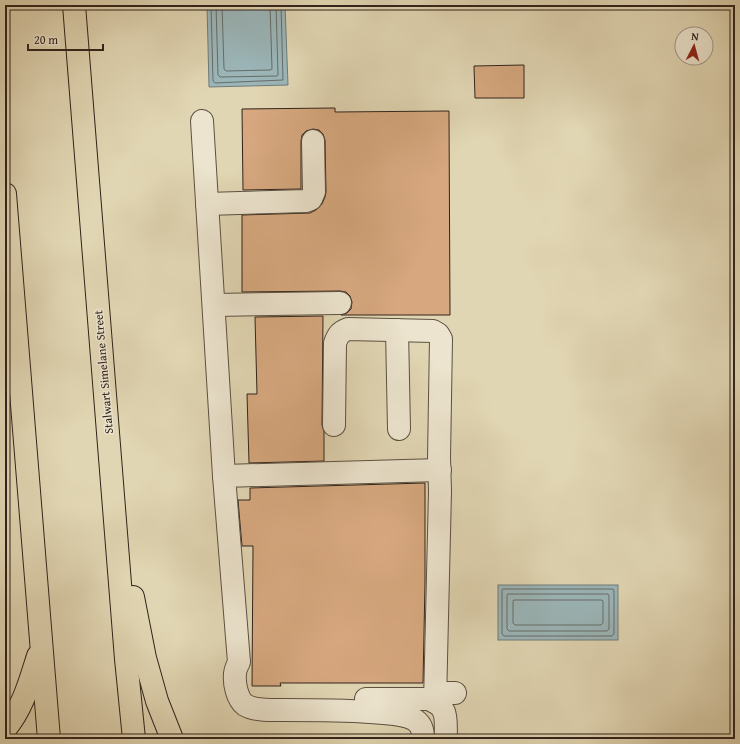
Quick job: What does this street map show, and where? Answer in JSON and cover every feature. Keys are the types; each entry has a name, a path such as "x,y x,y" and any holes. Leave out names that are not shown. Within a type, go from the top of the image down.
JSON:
{"highway":[{"name":"Stalwart Simelane Street","path":"74,5 126,659 134,739"},
{"path":"5,194 49,739"},
{"path":"113,492 145,658 157,701 172,739"},
{"path":"5,729 19,708 28,688 41,644"}],"lane":[{"path":"202,121 224,476 239,662 244,672 248,689 250,694 259,698 340,704 408,717 414,720 422,728 423,739"},
{"path":"207,204 306,201 311,199 314,192 313,142"},
{"path":"214,306 340,303"},
{"path":"334,425 335,343 338,335 348,329 433,331 438,334 441,339 441,706 445,712 446,739"},
{"path":"397,330 399,430"},
{"path":"224,476 440,470"},
{"path":"340,704 428,699 442,696"}],"green space":[{"path":"5,632 9,678 5,683"}],"water":[{"path":"207,5 285,5 288,85 209,87"},
{"path":"498,585 618,585 618,640 498,640"}],"building":[{"path":"524,65 524,98 475,98 474,66"},
{"path":"335,108 335,112 449,111 450,315 341,315 347,313 351,309 352,302 350,296 346,292 242,292 242,215 310,213 322,204 326,192 325,140 323,134 319,130 313,129 306,131 302,135 301,189 243,190 242,109"},
{"path":"323,316 322,425 324,432 324,461 249,463 247,394 257,394 255,317"},
{"path":"425,483 423,683 280,683 281,686 252,686 253,546 242,546 238,500 250,500 250,488"}]}
